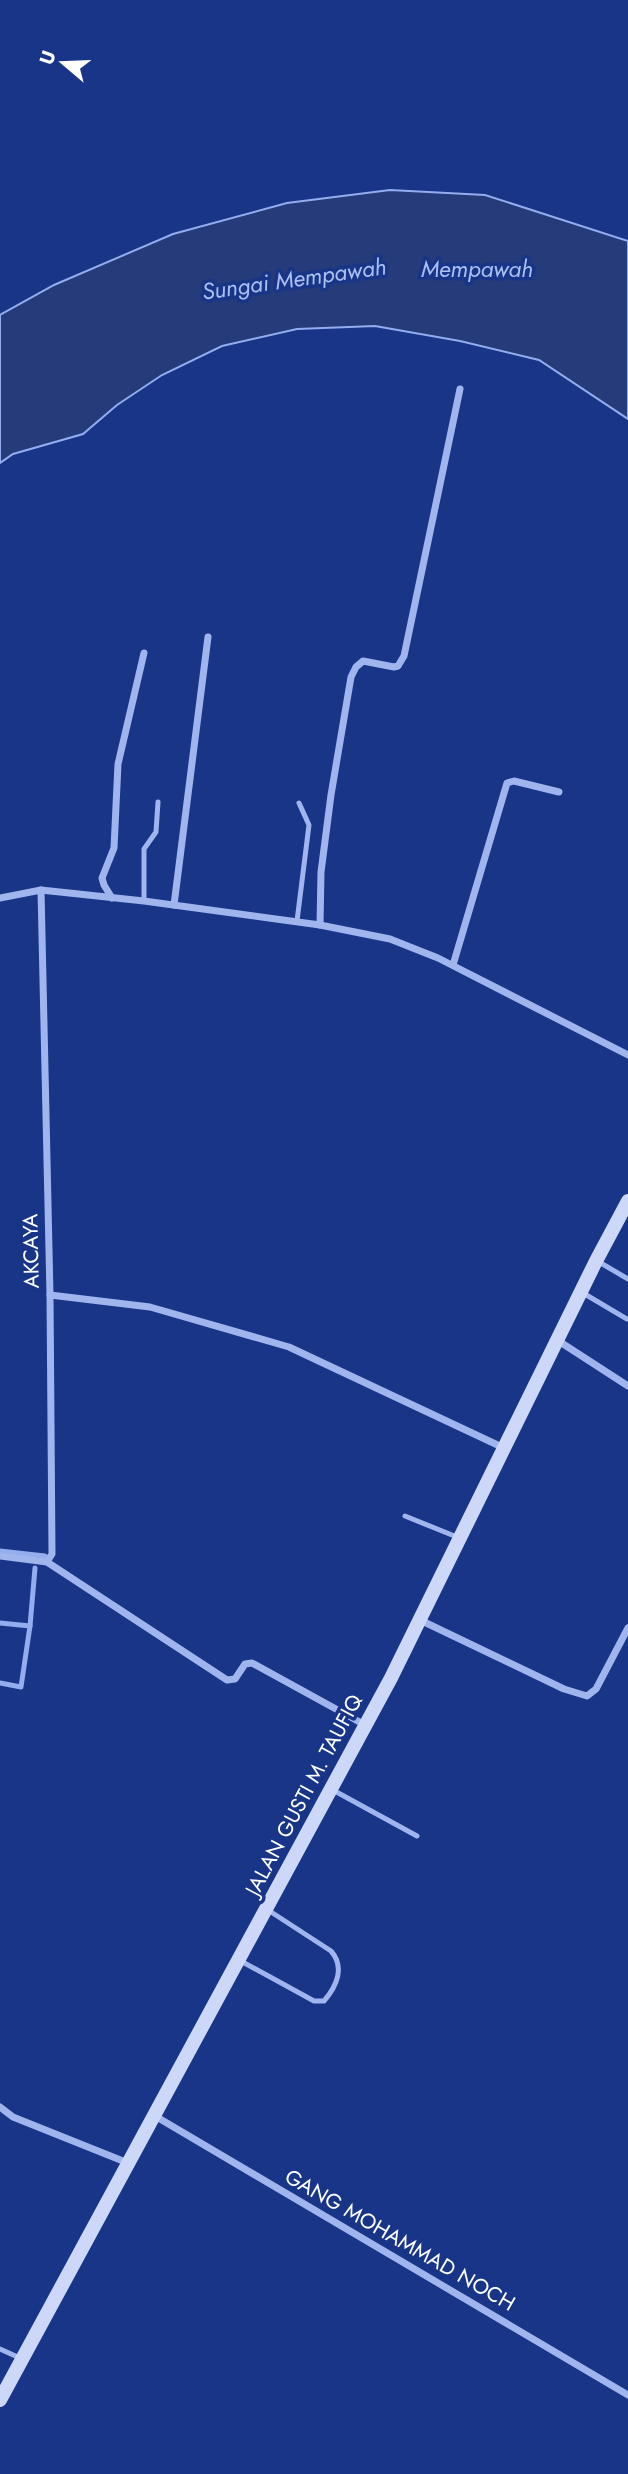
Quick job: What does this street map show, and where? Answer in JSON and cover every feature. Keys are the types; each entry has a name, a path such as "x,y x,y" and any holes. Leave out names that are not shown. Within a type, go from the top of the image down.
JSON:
{"main road":[{"name":"JALAN GUSTI M. TAUFIQ","path":"0,2400 366,1725 628,1201"}],"street":[{"path":"320,925 321,872 351,677 363,661 394,667 398,666 404,656 460,389"},
{"path":"174,905 208,637"},
{"path":"112,898 102,878 114,848 118,764 144,653"},
{"path":"453,965 507,783 514,781 559,792"},
{"path":"0,898 40,890 297,921 390,939 453,965 628,1055"},
{"name":"AKCAYA","path":"40,890 50,1295 52,1554 47,1562"},
{"path":"50,1295 150,1307 289,1347 504,1448"},
{"path":"557,1340 628,1386"},
{"path":"0,1556 47,1562 227,1680 235,1679 245,1664 253,1663 366,1725"},
{"path":"420,1620 564,1689 587,1696 596,1689 628,1628"},
{"path":"0,2107 13,2117 129,2163"},
{"name":"GANG MOHAMMAD NOCH","path":"155,2116 628,2395"}],"lane":[{"path":"144,901 144,849 156,832 158,802"},
{"path":"297,921 309,825 299,803"},
{"path":"596,1261 628,1279"},
{"path":"581,1291 627,1319"},
{"path":"405,1516 460,1538"},
{"path":"331,1789 417,1836"},
{"path":"239,1961 317,2002 327,1998 340,1965 331,1951 267,1909"},
{"path":"0,2349 22,2359"}],"water":[{"name":"Mempawah","path":"390,190 485,195 628,241 628,419 539,360 460,341 375,326 297,329 222,346 162,375 117,405 83,434 13,454 0,463 0,315 54,285 173,234 287,203"}],"waterway":[{"path":"0,1551 45,1556"},
{"path":"0,1623 30,1626 35,1568"},
{"path":"0,1683 21,1687 30,1626"}],"water label":[{"name":"Sungai Mempawah","path":"294,279"}]}
